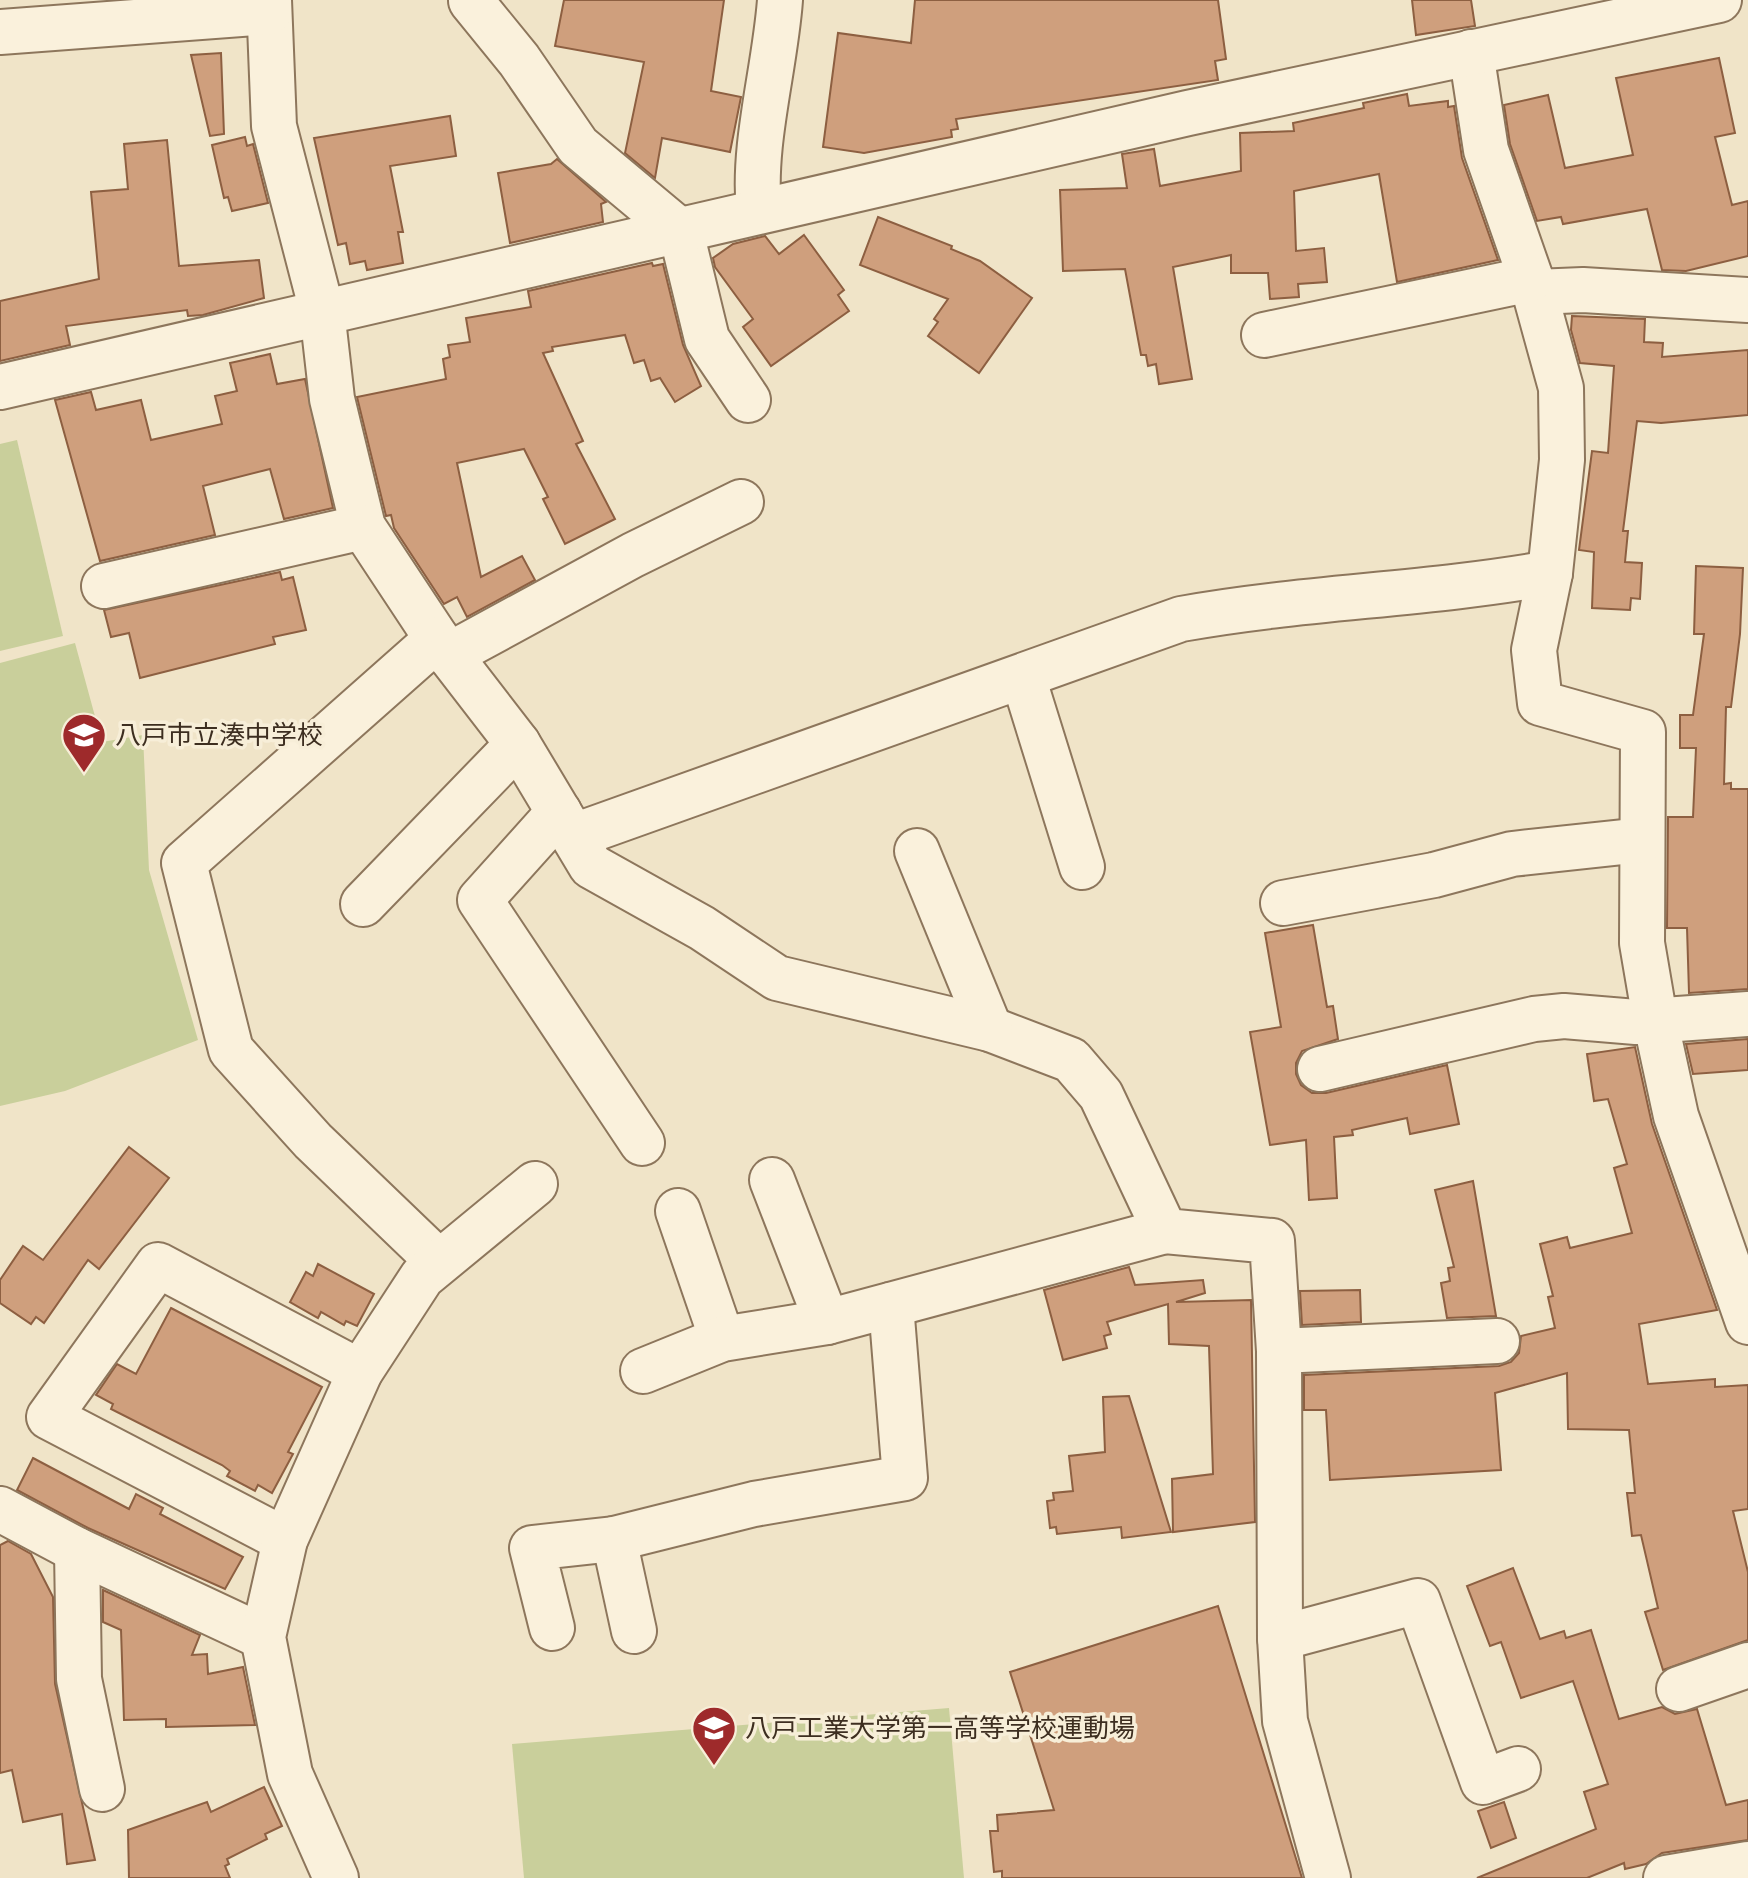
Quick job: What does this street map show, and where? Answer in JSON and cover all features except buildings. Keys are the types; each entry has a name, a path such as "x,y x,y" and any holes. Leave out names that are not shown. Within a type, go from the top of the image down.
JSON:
{"street":[{"path":"759,211 755,181 776,55 780,0"},
{"path":"0,387 322,311 681,232 759,211 1471,52 1719,0"},
{"path":"471,1 519,60 578,146 681,232 707,339 748,400"},
{"path":"0,32 269,6 274,126 322,311 332,399 363,527 443,647 518,744 591,866 702,928 777,978 990,1029 1071,1060 1101,1095 1165,1231"},
{"path":"1471,52 1486,150 1533,285 1561,388 1562,460 1550,573 1534,650 1540,703 1643,732 1642,943 1655,1019 1676,1116 1748,1322"},
{"path":"1264,335 1533,285 1748,300"},
{"path":"438,1261 313,1141 231,1050 184,863 443,647 741,502"},
{"path":"104,586 363,527"},
{"path":"642,1143 480,900 566,824 1023,677 1181,619 1232,610 1466,588 1550,573"},
{"path":"1023,677 1082,867"},
{"path":"363,904 518,744"},
{"path":"1283,903 1434,875 1512,854 1642,840"},
{"path":"917,851 990,1029"},
{"path":"1320,1069 1534,1019 1564,1016 1636,1022 1748,1014"},
{"path":"772,1180 827,1322"},
{"path":"336,1878 290,1774 263,1637 285,1540 360,1372 422,1277 535,1184"},
{"path":"678,1211 722,1339"},
{"path":"643,1371 722,1339 827,1322 1165,1231 1272,1241 1279,1351 1280,1638 1285,1721 1328,1878"},
{"path":"285,1540 49,1417 158,1265 360,1372"},
{"path":"552,1628 532,1548 614,1539 754,1504 905,1478 891,1305"},
{"path":"1279,1351 1497,1341"},
{"path":"0,1509 77,1550 263,1637"},
{"path":"614,1539 634,1631"},
{"path":"77,1550 79,1679 102,1789"},
{"path":"1280,1638 1418,1601 1483,1782 1518,1769"},
{"path":"1679,1689 1748,1665"},
{"path":"1666,1878 1748,1864"}],"green space":[{"path":"17,440 63,636 0,651 0,444"},
{"name":"八戸市立湊中学校","path":"75,643 102,742 143,735 149,870 198,1040 65,1091 0,1106 0,663"},
{"name":"八戸工業大学第一高等学校運動場","path":"949,1708 964,1878 524,1878 512,1744"}],"place":[{"name":"八戸市立湊中学校","path":"84,774"},
{"name":"八戸工業大学第一高等学校運動場","path":"714,1767"}]}
